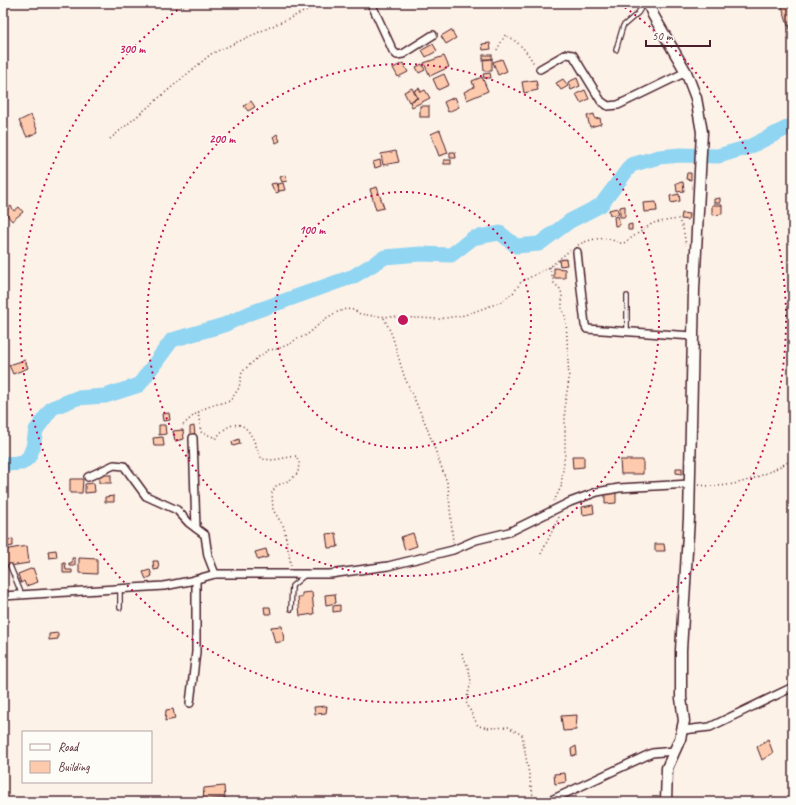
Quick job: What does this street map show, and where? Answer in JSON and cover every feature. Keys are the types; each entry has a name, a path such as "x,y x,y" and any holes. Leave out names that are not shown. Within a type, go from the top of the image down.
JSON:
{"street":[{"path":"371,3 393,50 397,55 403,54 434,35"},
{"path":"648,3 652,15 686,72 699,111 702,146 693,336 690,484 681,656 683,730 667,768 666,802"},
{"path":"540,69 566,54 572,55 601,101 608,106 613,106 686,72"},
{"path":"578,252 585,325 587,329 693,336"},
{"path":"193,438 196,528"},
{"path":"88,477 114,465 124,466 146,496 177,510 206,537 208,556 215,574"},
{"path":"3,596 164,586 196,580 215,574 330,574 388,566 453,550 520,527 584,496 608,490 690,484"},
{"path":"190,703 196,652 196,580"},
{"path":"683,730 710,728 793,687"},
{"path":"547,802 652,753 674,751"}],"lane":[{"path":"616,50 623,26 638,13 644,3"},
{"path":"627,296 627,332"},
{"path":"10,566 22,595"},
{"path":"292,609 292,586 306,574"},
{"path":"120,589 120,608"}],"path":[{"path":"110,139 211,54 323,3"},
{"path":"497,50 505,35 514,39 528,53 537,68 540,69"},
{"path":"183,425 198,411 211,406 230,402 239,388 242,372 268,350 284,347 307,335 335,313 346,310 354,310 360,314 384,317 439,319 465,315 501,302 514,292 521,282 550,267 564,254 583,242 598,238 624,243 653,223 678,219 683,228 686,246"},
{"path":"550,267 554,283 560,289 562,294 562,308 566,319 570,380 565,403 565,453 561,487 550,512"},
{"path":"384,317 392,335 404,376 426,424 448,485 452,519 453,550"},
{"path":"198,411 201,432 210,437 216,438 228,427 238,424 245,427 252,436 262,459 273,460 296,456 299,463 298,473 290,480 276,486 272,493 273,510 284,527 292,574"},
{"path":"690,484 705,486 735,484 777,469 793,459"},
{"path":"541,554 558,522 563,506"},
{"path":"462,654 469,670 471,682 466,702 468,709 478,726 489,728 508,727 522,735 534,802"}],"building":[{"path":"781,3 790,3 793,9 793,24 788,26"},
{"path":"793,25 793,37 789,27"},
{"path":"451,30 456,38 446,44 441,36"},
{"path":"490,43 491,49 483,50 482,44"},
{"path":"433,44 437,51 426,57 422,50"},
{"path":"483,55 492,55 492,59 483,59"},
{"path":"444,56 449,67 430,76 424,63"},
{"path":"492,59 492,71 484,71 483,60"},
{"path":"502,59 507,71 498,75 493,62"},
{"path":"403,63 408,72 398,77 393,68"},
{"path":"422,64 425,70 419,73 416,67"},
{"path":"490,73 491,78 484,78 483,74"},
{"path":"444,74 449,85 438,90 433,79"},
{"path":"482,77 488,91 467,100 464,92 474,87 472,81"},
{"path":"577,78 580,86 571,90 568,82"},
{"path":"563,79 568,86 561,90 556,83"},
{"path":"536,80 538,90 524,93 522,82"},
{"path":"412,88 417,98 409,102 404,92"},
{"path":"419,88 421,92 425,90 430,98 412,107 410,102 418,98 414,91"},
{"path":"585,90 589,99 581,103 576,94"},
{"path":"455,97 459,107 448,112 444,102"},
{"path":"251,101 255,107 248,111 244,106"},
{"path":"420,106 429,106 429,117 420,117"},
{"path":"594,114 595,119 600,118 601,124 590,127 587,116"},
{"path":"31,115 38,132 27,137 19,121"},
{"path":"440,130 448,153 439,156 431,134"},
{"path":"277,134 280,141 276,143 273,137"},
{"path":"396,151 399,162 383,165 381,154"},
{"path":"450,152 455,152 456,158 450,158"},
{"path":"380,160 381,166 375,168 373,162"},
{"path":"444,160 451,160 451,164 444,164"},
{"path":"687,173 691,173 691,180 686,179"},
{"path":"285,175 287,181 282,182 280,177"},
{"path":"683,182 684,191 677,192 676,183"},
{"path":"276,183 279,192 275,193 271,184"},
{"path":"283,183 285,190 279,191 277,184"},
{"path":"377,187 384,208 376,210 370,189"},
{"path":"679,194 680,201 671,203 670,196"},
{"path":"720,198 720,203 714,203 714,199"},
{"path":"656,202 657,211 644,212 643,203"},
{"path":"712,205 722,205 722,214 712,215"},
{"path":"11,206 14,211 19,207 23,212 12,221 4,211"},
{"path":"625,206 625,217 620,217 620,207"},
{"path":"617,208 619,214 610,215 609,210"},
{"path":"682,213 689,214 688,220 681,219"},
{"path":"618,216 620,225 615,226 614,217"},
{"path":"632,224 632,230 628,230 628,225"},
{"path":"566,259 567,265 560,266 559,260"},
{"path":"554,268 565,269 565,278 554,278"},
{"path":"25,360 28,368 13,374 9,365"},
{"path":"169,413 170,420 163,421 162,414"},
{"path":"159,425 165,425 166,434 159,435"},
{"path":"194,426 195,435 190,436 190,427"},
{"path":"183,430 184,439 175,441 173,431"},
{"path":"163,437 164,446 154,446 153,438"},
{"path":"239,439 240,444 233,446 232,442"},
{"path":"572,456 584,456 584,467 573,468"},
{"path":"620,460 643,460 643,474 621,474"},
{"path":"676,468 682,468 682,474 676,473"},
{"path":"99,475 111,475 111,483 99,483"},
{"path":"70,479 83,479 82,493 70,493"},
{"path":"94,483 95,492 85,493 85,484"},
{"path":"616,492 616,503 605,504 605,493"},
{"path":"114,496 114,502 105,502 105,497"},
{"path":"593,505 594,513 583,515 582,507"},
{"path":"336,533 338,547 328,548 326,534"},
{"path":"413,533 417,546 405,550 401,537"},
{"path":"13,539 13,546 7,547 6,540"},
{"path":"655,544 664,544 665,551 655,551"},
{"path":"27,546 29,563 3,567 3,550"},
{"path":"266,549 268,557 258,560 255,552"},
{"path":"56,550 57,557 49,558 48,551"},
{"path":"72,558 75,558 75,566 69,566 69,563 72,563"},
{"path":"79,558 97,559 97,574 79,573"},
{"path":"153,561 158,561 159,569 154,570"},
{"path":"63,563 65,563 66,570 72,570 72,573 63,573"},
{"path":"33,568 38,582 26,586 24,581 21,583 18,574"},
{"path":"150,570 152,576 146,579 143,572"},
{"path":"312,592 314,614 300,616 298,597 302,597 302,593"},
{"path":"335,594 336,603 326,605 325,595"},
{"path":"340,605 340,611 333,612 333,606"},
{"path":"264,607 270,607 271,614 265,614"},
{"path":"282,626 284,641 275,643 271,627"},
{"path":"58,633 58,639 49,640 49,634"},
{"path":"327,706 326,713 315,714 314,707"},
{"path":"173,709 175,719 165,721 166,710"},
{"path":"577,715 576,730 563,731 561,716"},
{"path":"768,739 773,753 762,760 757,747"},
{"path":"576,746 577,754 572,756 571,749"},
{"path":"565,773 566,782 555,784 554,774"},
{"path":"224,786 225,798 203,800 204,788"}],"waterway":[{"path":"3,464 22,463 29,457 33,447 36,430 52,408 77,398 105,396 139,385 172,340 224,325 250,313 354,276 385,257 420,254 451,255 473,238 500,233 516,246 539,244 570,221 601,205 631,165 659,157 680,155 718,156 749,147 793,125"}]}
